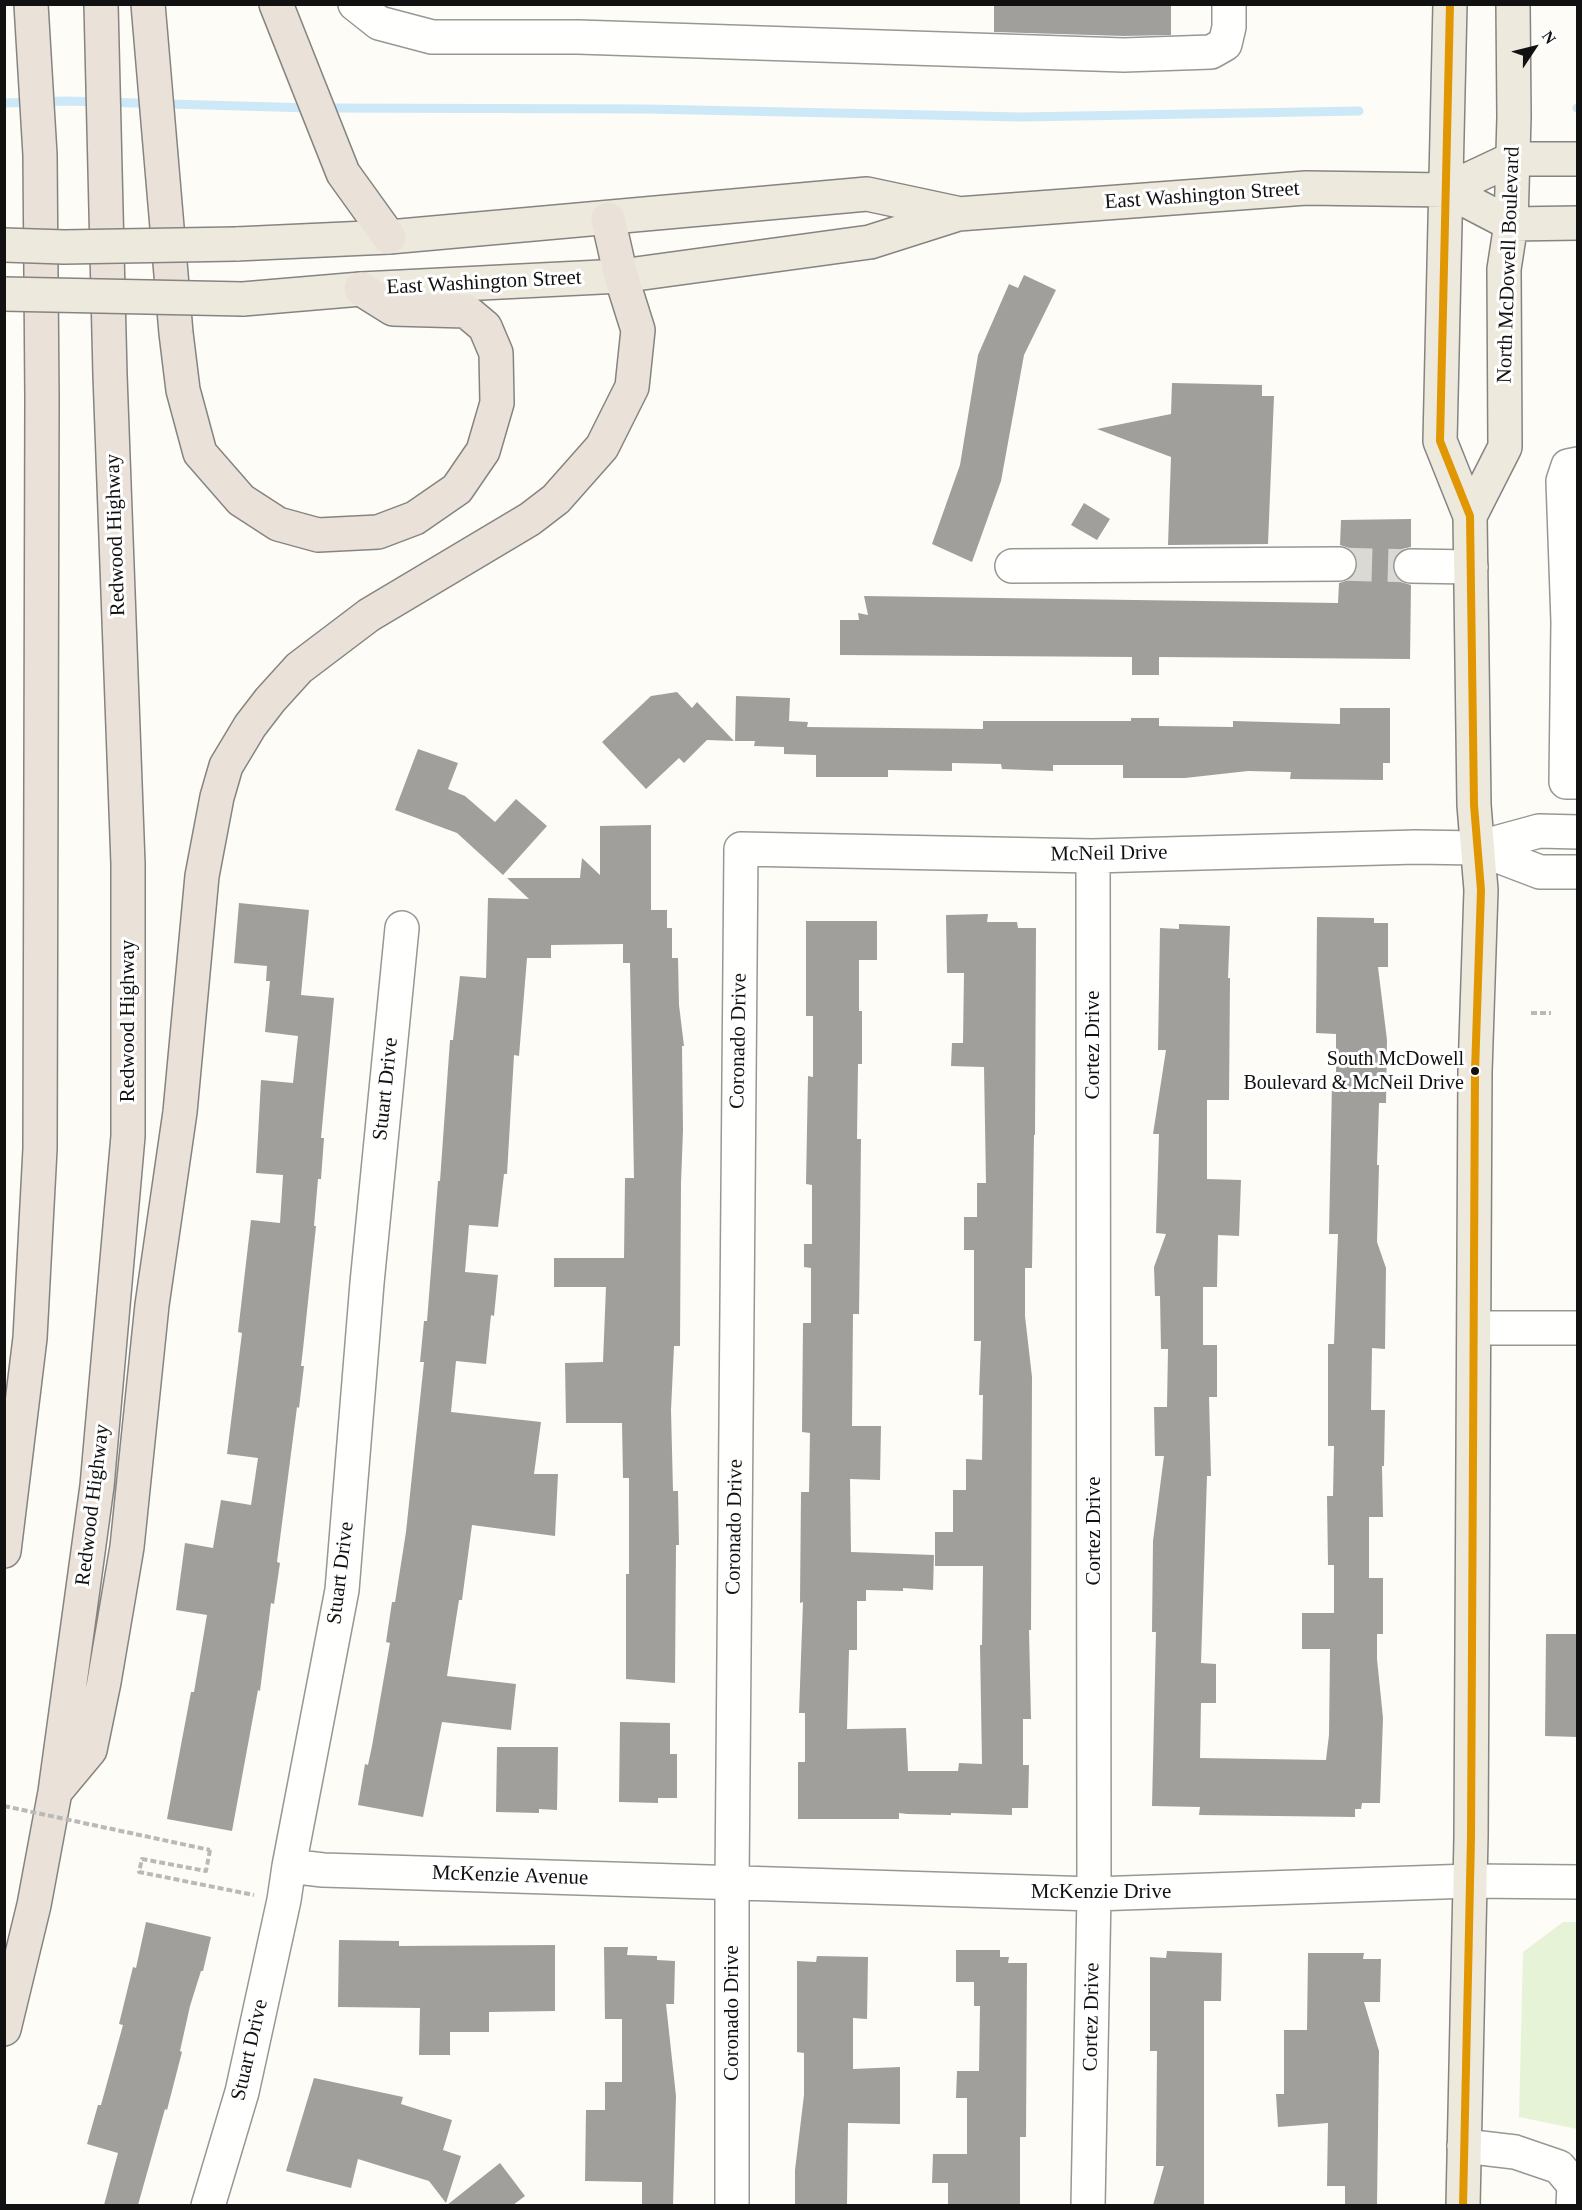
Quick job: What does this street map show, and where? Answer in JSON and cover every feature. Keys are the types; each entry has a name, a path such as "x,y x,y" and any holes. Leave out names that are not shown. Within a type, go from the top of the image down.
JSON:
{"highway":[{"path":"4,1551 30,1338 40,1149 42,386 40,155 32,4"},
{"name":"Redwood Highway","path":"4,2029 34,1905 55,1792 97,1486 128,1136 128,864 101,4"},
{"path":"148,4 176,333 183,390 200,453 241,500 278,524 318,535 378,532 416,518 457,489 483,451 497,403 496,352 485,327 466,311 393,309 361,290"},
{"path":"276,4 343,173 389,237"},
{"path":"55,1792 90,1750 127,1547 152,1305 180,1112 202,876 217,797 226,766 257,717 299,668 369,615 530,519 556,499 602,447 632,387 638,330 621,276 608,219"}],"main road":[{"path":"1450,4 1440,441 1470,516 1474,805 1481,890 1474,1072 1470,1881 1463,2205"},
{"name":"North McDowell Boulevard","path":"1470,516 1505,447 1504,269 1511,224 1513,4"},
{"name":"East Washington Street","path":"4,294 243,299 361,290 621,276 870,242 958,214 1306,188 1446,190 1512,159 1578,159"},
{"name":"East Washington Street","path":"1446,190 1511,224 1578,223"},
{"name":"East Washington Street","path":"4,245 64,247 236,244 389,237 867,194 958,214"}],"street":[{"path":"355,4 379,23 432,37 578,37 1124,55 1211,52 1225,44 1229,27 1229,4"},
{"path":"1572,782 1563,481 1568,466 1578,464"},
{"path":"1012,567 1339,564"},
{"path":"1411,566 1471,567"},
{"path":"1477,848 1539,831 1578,832"},
{"name":"McNeil Drive","path":"741,849 1093,856 1416,847 1477,848"},
{"path":"1477,848 1539,872 1578,872"},
{"name":"Coronado Drive","path":"732,2205 732,1883 741,849"},
{"name":"Cortez Drive","path":"1088,2205 1094,1894 1093,856"},
{"name":"Stuart Drive","path":"208,2205 242,2092 284,1900 342,1590 369,1271 402,928"},
{"path":"1474,1328 1578,1328"},
{"name":"McKenzie Avenue","path":"289,1866 335,1870 732,1883"},
{"name":"McKenzie Drive","path":"732,1883 1094,1894 1470,1881 1578,1882"},
{"path":"1464,2146 1515,2152 1559,2167 1574,2186 1573,2205"}],"path":[{"path":"1532,1013 1551,1013"},
{"path":"4,1806 210,1850 206,1871 142,1859 139,1872 254,1895"}],"green space":[{"path":"1563,1922 1577,1922 1577,2129 1519,2117 1523,1952"}],"building":[{"path":"994,4 1171,4 1171,35 994,32"},
{"path":"1024,275 1056,290 1024,355 1001,481 972,562 932,544 960,465 978,355 1009,284 1018,288"},
{"path":"1172,383 1262,385 1262,396 1274,396 1268,544 1168,545 1171,457 1097,429 1171,414"},
{"path":"1084,503 1110,519 1097,540 1071,525"},
{"path":"1411,519 1411,547 1402,549 1395,556 1392,566 1394,575 1401,582 1411,585 1410,659 1159,657 1159,675 1132,675 1132,657 840,655 840,620 859,620 858,613 868,615 864,596 1338,603 1339,583 1349,580 1356,573 1358,564 1355,554 1349,548 1340,545 1341,520"},
{"path":"677,692 692,708 697,702 734,741 707,740 684,763 679,758 646,789 602,742 651,696"},
{"path":"736,696 790,698 789,721 808,722 807,727 983,729 983,721 1131,721 1131,718 1159,718 1159,726 1233,727 1233,721 1340,724 1340,708 1390,708 1390,763 1383,763 1383,780 1290,779 1291,772 1248,771 1185,778 1123,778 1123,765 1053,765 1053,771 1002,769 1001,764 952,763 952,771 888,770 888,777 816,777 816,755 784,754 784,747 754,746 755,741 735,741"},
{"path":"418,749 458,763 448,789 465,796 495,822 516,799 547,826 503,875 457,833 395,810"},
{"path":"651,825 651,910 667,910 667,928 672,928 672,958 678,958 679,1005 684,1046 682,1046 680,1346 674,1346 671,1410 673,1491 678,1491 679,1545 676,1545 675,1683 626,1679 629,1478 623,1478 622,1423 566,1423 565,1363 603,1362 606,1287 554,1287 554,1258 624,1258 625,1178 634,1178 630,963 623,963 623,944 551,945 551,958 527,958 519,1056 514,1055 507,1174 504,1174 498,1227 469,1225 465,1272 498,1275 486,1364 456,1361 451,1412 541,1422 534,1474 558,1474 555,1536 472,1525 462,1600 459,1600 447,1676 516,1684 511,1730 442,1722 423,1817 358,1805 365,1764 368,1765 372,1746 390,1643 386,1642 392,1602 395,1602 406,1532 424,1362 420,1362 424,1321 427,1321 450,1040 453,1040 460,976 486,978 488,898 529,899 507,878 580,878 582,858 600,875 600,826"},
{"path":"239,903 309,910 301,995 334,998 321,1138 324,1138 321,1179 318,1179 314,1226 316,1226 301,1366 304,1366 299,1408 297,1407 277,1562 280,1563 274,1604 271,1603 260,1691 258,1690 232,1831 167,1819 191,1692 194,1692 207,1615 176,1610 185,1543 213,1548 221,1500 251,1505 258,1458 227,1454 242,1333 238,1332 251,1220 280,1223 283,1175 256,1173 261,1080 293,1083 298,1036 265,1032 270,981 266,981 267,966 234,963"},
{"path":"988,914 987,922 1017,922 1018,928 1036,928 1032,1268 1025,1268 1025,1316 1032,1377 1031,1630 1029,1630 1031,1719 1023,1719 1023,1765 1029,1765 1028,1808 1012,1808 1012,1815 899,1813 899,1819 798,1819 798,1762 805,1762 805,1713 799,1713 803,1602 800,1603 801,1492 809,1492 810,1433 802,1432 803,1323 811,1323 811,1268 804,1267 804,1244 812,1244 812,1185 806,1184 808,1076 813,1077 813,1016 806,1016 806,921 877,921 877,960 859,960 862,1064 858,1064 857,1139 861,1139 859,1314 853,1314 852,1426 881,1426 880,1480 850,1479 851,1552 934,1555 933,1590 903,1588 903,1591 866,1590 866,1601 857,1601 857,1650 849,1650 847,1729 906,1728 908,1771 958,1771 959,1763 982,1764 980,1645 982,1645 983,1566 935,1566 935,1532 953,1532 953,1490 966,1490 966,1459 982,1460 983,1395 979,1395 981,1341 974,1341 974,1250 964,1250 964,1217 977,1217 977,1183 986,1183 984,1067 951,1066 952,1043 963,1043 964,973 947,973 946,915"},
{"path":"1317,917 1374,918 1374,923 1388,923 1388,967 1378,967 1387,1040 1386,1103 1379,1103 1377,1165 1379,1165 1377,1242 1386,1268 1385,1349 1372,1348 1371,1410 1385,1410 1384,1466 1382,1466 1383,1517 1369,1517 1369,1578 1383,1578 1383,1634 1377,1634 1383,1718 1380,1803 1362,1803 1361,1809 1355,1809 1355,1817 1199,1815 1200,1807 1152,1806 1156,1632 1152,1632 1153,1541 1164,1456 1155,1456 1154,1407 1167,1407 1168,1349 1161,1349 1160,1296 1155,1296 1154,1267 1166,1234 1156,1233 1159,1134 1153,1134 1166,1050 1158,1050 1160,928 1179,929 1179,924 1230,926 1229,1100 1207,1100 1207,1179 1241,1180 1239,1236 1218,1235 1217,1287 1203,1287 1203,1345 1217,1345 1217,1397 1209,1397 1211,1476 1207,1476 1201,1663 1216,1664 1216,1703 1201,1703 1200,1758 1326,1760 1329,1735 1330,1649 1302,1649 1302,1613 1334,1613 1334,1565 1328,1565 1327,1496 1333,1496 1334,1446 1328,1446 1328,1344 1334,1344 1338,1234 1329,1234 1332,1082 1336,1082 1336,1034 1316,1033"},
{"path":"1546,1634 1578,1634 1578,1737 1545,1736"},
{"path":"620,1722 670,1723 670,1754 677,1754 677,1798 658,1798 658,1803 619,1802"},
{"path":"497,1747 558,1747 557,1810 539,1809 539,1813 496,1812"},
{"path":"146,1922 211,1937 203,1971 201,1971 190,2006 180,2051 182,2052 167,2110 165,2109 138,2205 104,2205 118,2153 87,2144 98,2105 101,2105 123,2025 119,2024 133,1967 136,1968"},
{"path":"339,1940 399,1941 399,1946 555,1945 555,2011 489,2012 489,2032 450,2032 450,2055 419,2055 420,2008 338,2007"},
{"path":"604,1947 628,1947 627,1955 657,1956 657,1960 675,1961 674,2004 666,2004 676,2096 673,2205 642,2205 642,2182 585,2181 586,2110 605,2110 605,2082 622,2082 622,2019 605,2019"},
{"path":"956,1950 1000,1950 1000,1957 1009,1957 1008,1963 1027,1963 1026,2137 1020,2137 1020,2205 948,2205 948,2183 932,2183 933,2154 967,2154 967,2098 956,2098 957,2071 979,2071 980,2006 974,2006 974,1982 956,1982"},
{"path":"1167,1951 1222,1953 1221,2001 1204,2001 1204,2205 1153,2205 1164,2166 1156,2166 1157,2051 1150,2051 1150,1957 1166,1958"},
{"path":"1308,1953 1364,1953 1363,1959 1381,1959 1380,2002 1364,2002 1379,2051 1377,2205 1345,2205 1345,2186 1327,2186 1328,2123 1278,2127 1276,2094 1284,2094 1284,2030 1307,2030"},
{"path":"817,1956 868,1957 867,2019 853,2018 853,2069 900,2067 900,2124 848,2123 847,2205 795,2205 795,2170 804,2095 804,2053 797,2052 797,1961 816,1962"},
{"path":"314,2078 403,2097 401,2104 452,2120 443,2150 461,2156 446,2203 429,2181 358,2159 351,2188 286,2171"},
{"path":"500,2163 525,2196 513,2205 447,2205"}],"waterway":[{"path":"4,103 66,101 310,108"},
{"path":"324,108 647,109 1022,117 1359,111"}],"tunnel":[{"path":"1339,564 1411,566"}],"transit line":[{"path":"1450,4 1440,441 1470,516 1474,805 1481,890 1475,1072 1471,1837 1463,2206"}],"place":[{"name":"South McDowell Boulevard & McNeil Drive","path":"1475,1071"}]}
